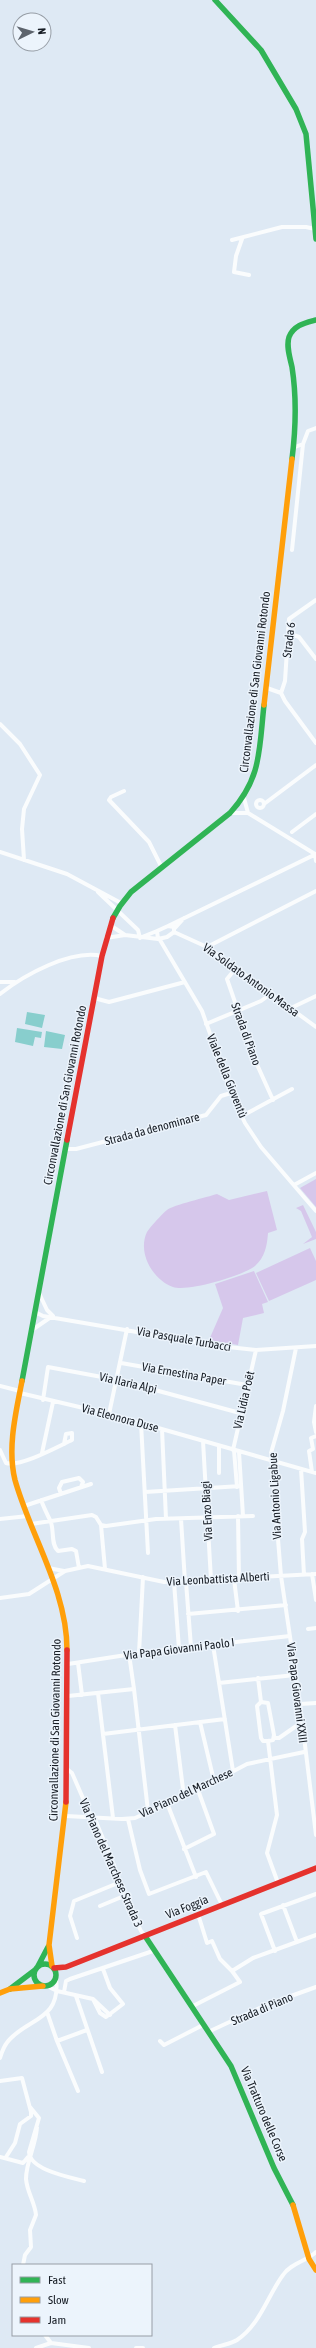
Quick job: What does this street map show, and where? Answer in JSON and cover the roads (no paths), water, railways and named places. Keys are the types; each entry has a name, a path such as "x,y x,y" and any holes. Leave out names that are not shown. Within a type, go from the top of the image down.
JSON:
{"main road":[{"path":"215,0 261,50 296,109 306,134 316,239"},
{"name":"Circonvallazione di San Giovanni Rotondo","path":"53,1967 50,1945 66,1816 68,1664 65,1620 52,1579 24,1506 12,1464 12,1439 102,956 110,925 119,907 161,866 230,813 244,798 254,779 257,767 267,688 294,447 297,400 288,348 289,337 298,325 316,320"},
{"name":"Via Foggia","path":"0,1993 10,1989 36,1969 46,1964 53,1967 66,1967 316,1868"},
{"name":"Via Tratturo delle Corse","path":"145,1936 153,1951 231,2066 249,2104 274,2168 296,2211 309,2259 316,2270"},
{"name":"Circonvallazione di San Giovanni Rotondo","path":"36,1969 50,1945"},
{"path":"53,1967 56,1978"},
{"name":"Via Foggia","path":"10,1989 45,1986 56,1978 66,1967"},
{"path":"36,1969 35,1980 45,1986"}],"street":[{"path":"232,240 242,239 253,233 291,226 315,229"},
{"path":"242,239 236,256 234,272 249,275"},
{"path":"292,550 303,444 308,431 316,428"},
{"path":"294,447 303,444"},
{"name":"Strada 6","path":"281,693 285,681 288,633 291,616 316,600"},
{"path":"288,633 298,637 316,659"},
{"path":"267,688 281,693 285,701 316,743"},
{"path":"0,724 20,744 40,775 24,809 22,829 24,860"},
{"path":"264,804 316,765"},
{"path":"124,791 111,797 109,800 149,842 161,866"},
{"path":"244,798 248,813"},
{"path":"230,813 248,813 316,854"},
{"path":"292,832 316,814"},
{"path":"0,852 68,874 110,896 119,907"},
{"path":"316,854 316,861"},
{"path":"140,938 168,926 189,914 316,854"},
{"path":"98,891 138,930 140,938"},
{"path":"207,947 316,891"},
{"path":"110,925 126,935 140,938 159,939 167,937 189,914"},
{"name":"Via Soldato Antonio Massa","path":"168,926 172,926 174,930 207,947 272,993 316,1028"},
{"path":"157,931 159,939"},
{"path":"106,938 126,935"},
{"path":"166,951 167,937"},
{"name":"Viale della Gioventù","path":"159,939 202,1011 231,1093 242,1116 261,1147 316,1211"},
{"path":"0,994 15,982 38,969 55,963 93,954 102,956"},
{"name":"Strada di Piano","path":"236,968 227,979 255,1060 273,1100"},
{"path":"0,982 15,982"},
{"path":"94,998 109,1002 185,982"},
{"path":"206,1024 261,1001 272,993"},
{"path":"291,1008 316,996"},
{"path":"242,1116 292,1088"},
{"name":"Strada da denominare","path":"66,1149 76,1149 206,1115 221,1096 231,1093"},
{"path":"294,1185 316,1173"},
{"path":"31,1332 45,1320 53,1316 46,1310 39,1291"},
{"name":"Via Pasquale Turbacci","path":"35,1312 44,1312 53,1316 219,1346 256,1350 316,1346"},
{"path":"109,1414 118,1380 127,1330"},
{"name":"Via Antonio Ligabue","path":"281,1576 271,1453 283,1411 296,1348"},
{"name":"Via Lidia Poët","path":"243,1516 235,1451 240,1413 256,1350"},
{"name":"Via Ernestina Paper","path":"121,1363 247,1385"},
{"name":"Via Ilaria Alpi","path":"43,1400 48,1367 118,1380 240,1413"},
{"name":"Via Eleonora Duse","path":"0,1386 43,1400 109,1414 235,1451 314,1472"},
{"path":"42,1454 54,1402"},
{"path":"316,1406 314,1422 316,1432"},
{"path":"141,1424 148,1553"},
{"path":"162,1429 166,1519"},
{"path":"314,1472 309,1451 313,1449 311,1438 316,1436"},
{"name":"Via Enzo Biagi","path":"203,1441 211,1580"},
{"path":"0,1450 6,1463 12,1464 42,1454 64,1444"},
{"path":"219,1446 219,1473"},
{"path":"301,1469 305,1532 302,1539 304,1575"},
{"path":"61,1494 59,1488 62,1482 79,1478 83,1482 81,1487"},
{"path":"24,1506 91,1484"},
{"path":"145,1492 239,1486"},
{"path":"41,1500 47,1516 51,1521 55,1547 58,1551 72,1549 76,1551 79,1568"},
{"path":"31,1524 92,1515 96,1517 100,1525 105,1569"},
{"path":"0,1519 28,1516"},
{"path":"238,1516 238,1610"},
{"path":"100,1525 147,1520 253,1516"},
{"path":"181,1519 191,1647"},
{"name":"Via Leonbattista Alberti","path":"0,1598 29,1594 65,1571 88,1566 174,1582 314,1574"},
{"path":"48,1568 65,1571"},
{"path":"314,1574 316,1600"},
{"name":"Via Papa Giovanni XXIII","path":"281,1576 300,1704 304,1752 316,1835"},
{"path":"139,1653 143,1577"},
{"path":"174,1582 179,1649"},
{"path":"188,1614 286,1605"},
{"path":"308,1629 316,1628"},
{"name":"Via Papa Giovanni Paolo I","path":"68,1664 129,1654 290,1636"},
{"path":"213,1645 233,1771"},
{"path":"129,1654 148,1811"},
{"path":"78,1663 82,1695"},
{"path":"219,1683 295,1675"},
{"path":"258,1678 261,1702"},
{"path":"68,1696 134,1689"},
{"path":"98,1693 112,1818"},
{"path":"268,1742 263,1741 261,1738 256,1706 261,1702 268,1703 274,1738"},
{"path":"300,1704 316,1703"},
{"path":"103,1734 224,1719"},
{"path":"200,1722 214,1781"},
{"path":"268,1742 274,1738 279,1738 302,1722"},
{"path":"175,1725 184,1796"},
{"path":"268,1742 277,1815 267,1853 278,1883"},
{"name":"Via Piano del Marchese","path":"66,1816 128,1819 198,1790 247,1764 304,1752"},
{"name":"Via Piano del Marchese Strada 3","path":"67,1769 72,1773 89,1812 94,1817 114,1864 118,1883 145,1936"},
{"path":"184,1849 214,1834 198,1790"},
{"path":"167,1803 196,1877"},
{"path":"128,1819 140,1870 150,1894 208,1873 222,1905"},
{"path":"77,1938 70,1916 74,1901 118,1883"},
{"path":"275,1951 260,1914 316,1894"},
{"path":"100,1906 124,1896"},
{"path":"283,1905 297,1942"},
{"path":"191,2007 240,1982 220,1959 212,1941 207,1943 198,1914"},
{"path":"232,1971 253,1958 316,1935"},
{"path":"64,1992 66,1981 153,1951"},
{"path":"45,1986 57,1991 93,1999 110,2014 123,2004 110,1988 103,1969"},
{"path":"0,2058 11,2038 38,2021 47,2012 57,1991 56,1978"},
{"name":"Strada di Piano","path":"208,2032 266,2006 316,1987"},
{"path":"76,1996 102,2072"},
{"path":"47,2012 57,2041 78,2091"},
{"path":"160,2041 164,2045 203,2025"},
{"path":"57,2041 87,2030"},
{"path":"0,2081 22,2078 31,2116 20,2124 15,2143 6,2157"},
{"path":"23,2264 25,2255 32,2247 30,2230 36,2216 27,2184 29,2156 39,2118 30,2107"},
{"path":"0,2157 6,2157 24,2163 29,2156"},
{"path":"29,2156 43,2169 84,2181"},
{"path":"214,2348 232,2342 241,2337 268,2303 283,2275 303,2260 309,2259 316,2252"},
{"path":"46,2336 51,2343"},
{"path":"36,2348 51,2343 89,2348"},
{"path":"136,2348 143,2348"}]}
